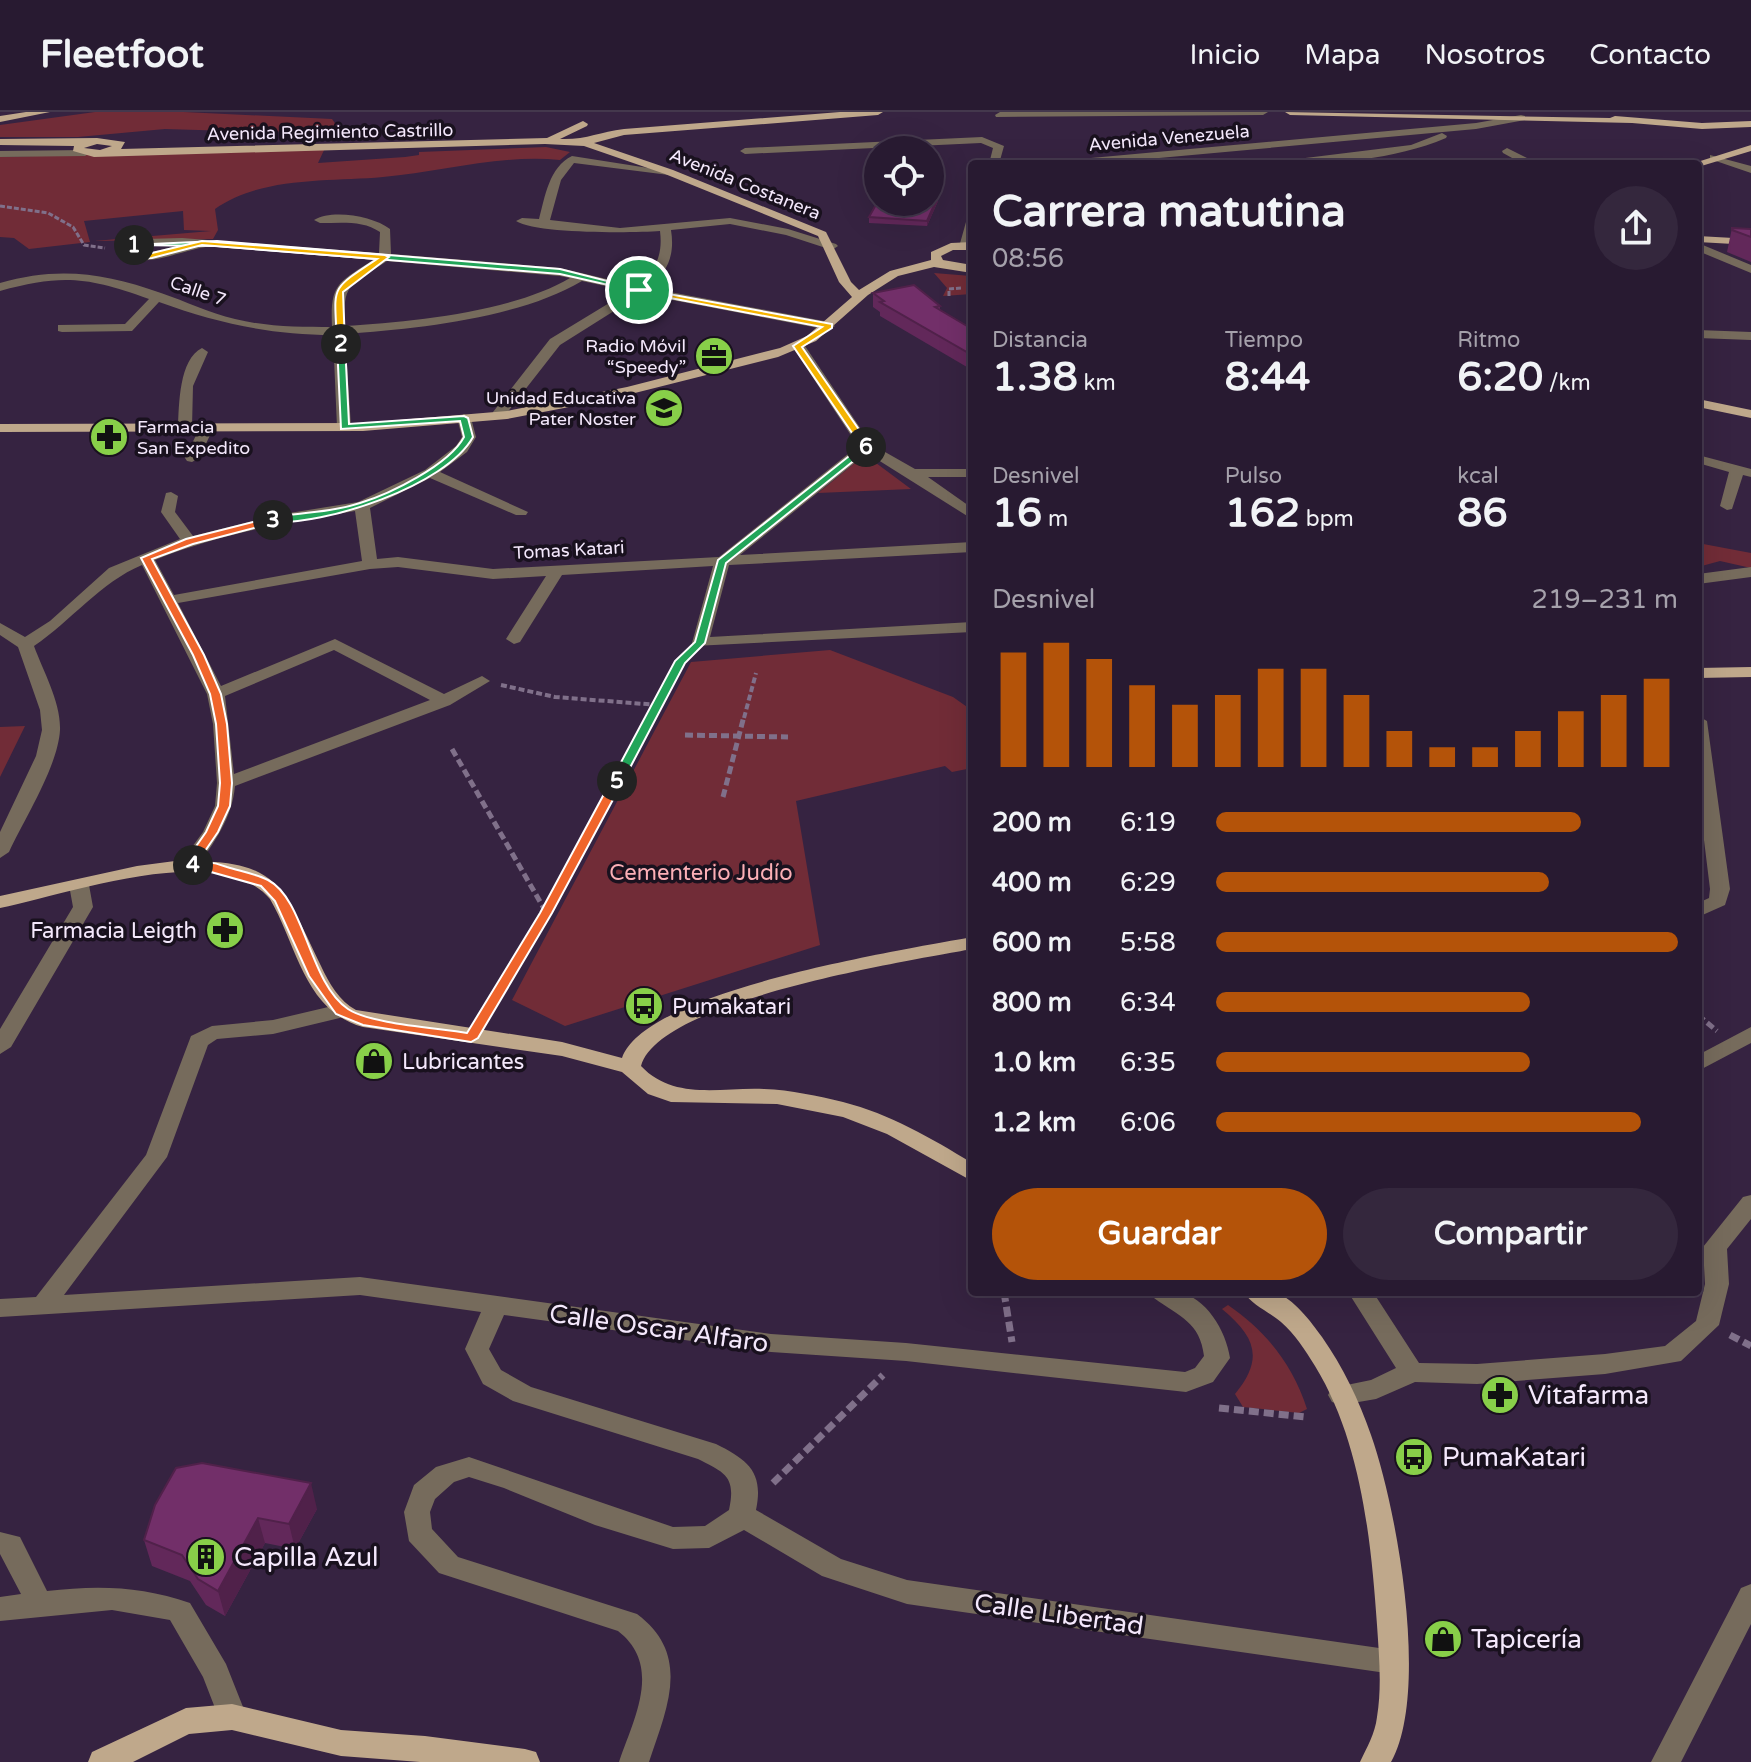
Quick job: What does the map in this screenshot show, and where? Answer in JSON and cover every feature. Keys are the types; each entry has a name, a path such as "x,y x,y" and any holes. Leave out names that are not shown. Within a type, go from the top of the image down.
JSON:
{"main road":[{"path":"0,119 45,112"},
{"name":"Avenida Regimiento Castrillo","path":"85,148 101,153 545,141 585,143 606,134 624,132 878,112"},
{"path":"1290,112 1549,118 1702,126 1751,124"},
{"path":"1549,118 1580,112"},
{"path":"1591,112 1628,122"},
{"path":"585,119 599,131 624,132"},
{"path":"545,141 585,119"},
{"path":"585,119 581,131 585,143"},
{"path":"101,153 120,147 121,144 113,141"},
{"name":"Avenida Regimiento Castrillo","path":"85,148 113,141 164,151"},
{"path":"0,142 85,148"},
{"name":"Avenida Costanera","path":"585,143 669,172 822,234 832,246 845,287 857,295"},
{"path":"1702,162 1751,148"},
{"path":"1702,239 1751,242"},
{"path":"938,263 934,258 941,250 967,246"},
{"path":"0,428 344,427 498,415 593,399 762,358 798,346 829,326 857,295 883,278 904,269 938,263 968,268"},
{"path":"1702,404 1747,411"},
{"path":"1702,673 1751,672"},
{"path":"0,902 189,865 218,868 265,883 281,900 315,976 341,1011 363,1020 562,1049 630,1067 641,1082 661,1092 692,1098 757,1096 844,1110 881,1121 968,1171"},
{"path":"630,1067 636,1048 658,1030 687,1015 799,977 968,944"},
{"path":"1262,1296 1303,1328 1341,1395 1374,1483 1388,1573 1393,1662 1392,1723 1383,1751 1375,1762"},
{"path":"103,1762 186,1721 232,1717 341,1753 425,1749 525,1762"}],"street":[{"path":"1000,115 1263,112"},
{"name":"Avenida Venezuela","path":"1108,160 1476,126 1521,118"},
{"path":"1344,160 1413,148 1431,139 1464,131"},
{"path":"745,151 982,140 999,146 995,160"},
{"path":"0,154 85,148"},
{"path":"1507,151 1524,160"},
{"path":"1714,157 1751,170"},
{"path":"543,224 556,179 563,166 572,159 669,172"},
{"path":"320,220 353,220 384,228 385,257"},
{"path":"522,221 620,231 730,221 788,232 832,246"},
{"path":"498,415 554,343 573,328 639,290 657,272 665,259 665,227"},
{"path":"130,246 122,253 141,257 202,243 583,275 639,290 829,326"},
{"path":"1702,249 1751,269"},
{"path":"344,427 339,292 345,284 385,257"},
{"name":"Calle 7","path":"0,287 33,277 60,274 114,282 245,325 340,332 527,302 553,293 583,275"},
{"path":"62,328 128,328 158,296"},
{"path":"1702,334 1751,336"},
{"path":"798,346 866,447 912,473 968,512"},
{"path":"185,427 186,386 202,352"},
{"path":"25,644 56,624 106,577 146,558 189,541 277,519 362,506 430,473 462,449 469,437 464,418"},
{"path":"192,458 207,427"},
{"path":"866,447 722,562 700,643 968,627"},
{"path":"1702,460 1744,471 1727,506"},
{"path":"430,473 521,512"},
{"path":"912,473 968,473"},
{"path":"171,496 168,512 189,541"},
{"path":"362,506 370,564"},
{"name":"Tomas Katari","path":"171,600 370,564 398,562 493,574 968,547"},
{"path":"146,558 171,600 216,694 222,724 226,783 224,806 212,832 189,865"},
{"path":"514,639 557,570"},
{"path":"1702,578 1751,572"},
{"path":"0,628 25,644 49,710 51,730 45,756 0,852"},
{"path":"216,694 335,644 444,701"},
{"path":"226,783 444,701 482,681"},
{"path":"1702,797 1720,889 1718,901 1702,909"},
{"path":"0,1047 83,907 79,885"},
{"path":"44,1304 156,1157 199,1041 205,1036 273,1027 341,1011"},
{"path":"1702,1062 1751,1034"},
{"path":"1341,1395 1376,1389 1412,1372 1477,1374 1605,1364 1672,1354 1707,1325 1717,1284 1715,1247 1751,1203"},
{"name":"Calle Oscar Alfaro","path":"0,1308 360,1286 771,1343 906,1352 1186,1382 1204,1375 1217,1358 1216,1338 1202,1318 1169,1296"},
{"path":"1363,1296 1412,1372"},
{"path":"496,1305 477,1349 492,1377 522,1394 707,1451 732,1464 743,1478 746,1493 741,1515 731,1525 709,1537 673,1538 605,1517 510,1479 469,1467 445,1474 423,1493 417,1512 419,1533 449,1565 627,1622 646,1638 656,1661 656,1686 634,1762"},
{"name":"Calle Libertad","path":"741,1515 832,1568 907,1592 1393,1662"},
{"path":"0,1543 10,1545 40,1604"},
{"path":"0,1609 117,1596 150,1600 180,1611 216,1673 232,1717"},
{"path":"1666,1762 1751,1596"}],"path":[{"path":"0,206 48,213 73,227 76,240 83,245 97,249 130,246"},
{"path":"471,1038 546,913 680,661 700,643"},
{"path":"723,797 756,673"},
{"path":"482,681 555,697 658,705"},
{"path":"685,735 788,737"},
{"path":"452,749 546,913"},
{"path":"1005,1296 1016,1366"},
{"path":"741,1515 906,1352"},
{"path":"1219,1408 1306,1417"}],"green space":[{"path":"95,112 184,112 332,119 339,129 265,132 165,129 78,137 0,137 0,125"},
{"path":"546,147 570,152 560,160 493,161 405,175 296,182 253,191 215,209 218,230 213,239 94,241 211,231 184,230 183,211 84,221 90,242 29,249 14,238 0,237 0,157 325,148 318,163 405,157 419,155 419,152"},
{"path":"934,273 968,276 968,294 943,296 947,288"},
{"path":"855,463 876,463 911,489 818,493"},
{"path":"1702,544 1751,553 1751,568 1720,561 1702,566"},
{"name":"Cementerio Judío","path":"830,650 953,697 968,708 968,769 952,772 945,766 796,801 820,945 565,1026 512,1000 691,662"},
{"path":"25,726 0,777 0,727"},
{"path":"1228,1305 1254,1326 1276,1350 1294,1378 1307,1409 1299,1413 1243,1407 1235,1394 1250,1370 1252,1349 1242,1329 1222,1309"}],"building":[{"path":"870,216 929,216 927,221"},
{"path":"1751,229 1751,237 1732,230"},
{"path":"914,285 940,306 935,307 968,327 968,353 880,302 884,301 873,293"},
{"name":"Capilla Azul","path":"202,1463 311,1483 289,1524 258,1518 218,1591 198,1579 182,1555 144,1540 155,1505 176,1468"}],"place":[{"name":"Radio Móvil “Speedy”","path":"714,356"},
{"name":"Unidad Educativa Pater Noster","path":"664,408"},
{"name":"Farmacia San Expedito","path":"109,437"},
{"name":"Farmacia Leigth","path":"225,930"},
{"name":"Pumakatari","path":"644,1006"},
{"name":"Lubricantes","path":"374,1061"},
{"name":"Vitafarma","path":"1500,1395"},
{"name":"PumaKatari","path":"1414,1457"},
{"name":"Capilla Azul","path":"206,1557"},
{"name":"Tapicería","path":"1443,1639"}],"route":[{"path":"639,290 560,272 385,257 301,250 217,243 202,243 143,244 122,251 131,257 152,256 202,243 217,243 385,257 345,284 337,299 344,427 464,418 469,437 462,449 430,473 362,506 277,519 189,541 146,558 171,600 216,694 222,724 226,783 224,806 212,832 189,865 218,868 265,883 281,900 315,976 341,1011 363,1020 471,1038 546,913 680,661 700,643 722,562 866,447 798,346 829,326 639,290"}]}
